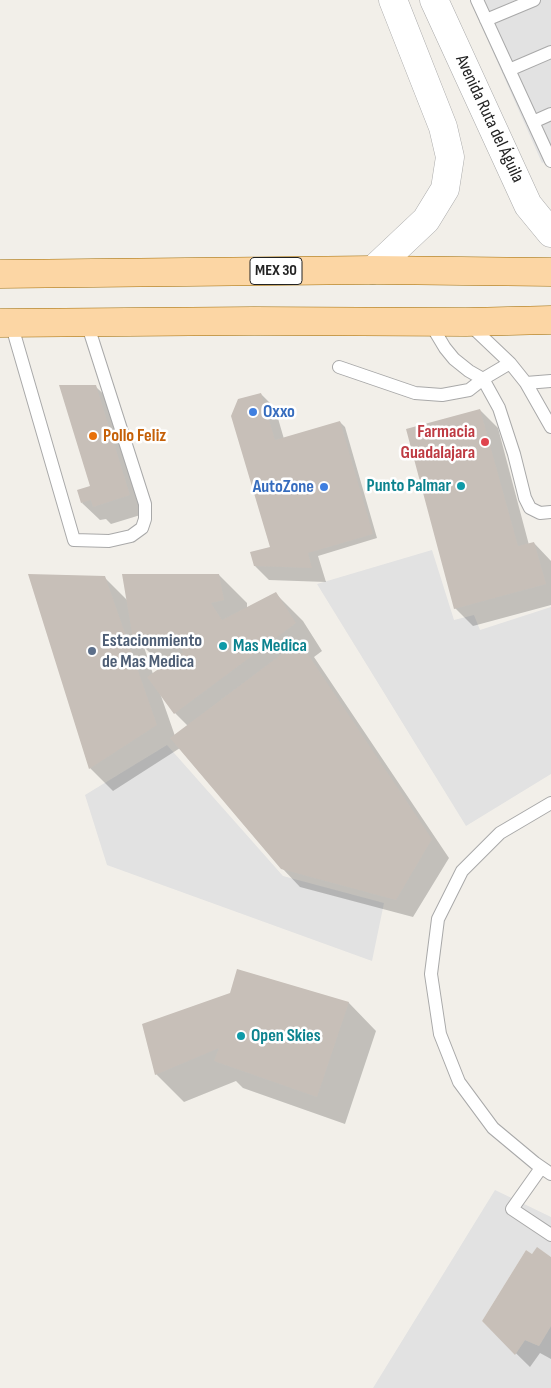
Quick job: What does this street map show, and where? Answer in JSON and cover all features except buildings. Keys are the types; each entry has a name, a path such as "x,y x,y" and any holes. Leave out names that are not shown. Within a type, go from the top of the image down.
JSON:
{"main road":[{"name":"MEX 30","path":"0,274 372,270 551,272"},
{"path":"6,323 466,322 551,320"}],"street":[{"path":"372,270 426,220 445,189 450,157 443,128 393,0"},
{"name":"Avenida Ruta del Águila","path":"434,0 528,205 551,234"}],"lane":[{"path":"477,0 551,161"},
{"path":"486,20 534,0"},
{"path":"510,70 551,52"},
{"path":"533,122 551,114"},
{"path":"432,322 444,348 469,371 483,379 499,408 530,508 540,513 551,512"},
{"path":"466,322 510,363 526,383 551,427"},
{"path":"6,323 74,540 109,541 130,536 142,528 145,519 145,504 87,323"},
{"path":"339,367 415,393 442,395 469,390 510,363"},
{"path":"526,383 551,381"},
{"path":"551,803 500,833 462,870 438,919 431,974 440,1034 458,1082 493,1128 546,1171 512,1209 551,1235"}],"shaded area":[{"path":"470,0 551,0 551,159 542,163"},
{"path":"432,550 454,620 474,615 480,630 551,607 551,774 466,826 317,584"},
{"path":"167,745 283,876 384,903 372,961 107,865 85,795"},
{"path":"495,1190 551,1217 551,1257 537,1248 532,1254 526,1250 482,1321 515,1354 525,1340 539,1346 551,1326 551,1388 373,1388"}],"place":[{"name":"Oxxo","path":"253,412"},
{"name":"Pollo Feliz","path":"93,436"},
{"name":"Farmacia Guadalajara","path":"485,442"},
{"name":"Punto Palmar","path":"461,486"},
{"name":"AutoZone","path":"324,487"},
{"name":"Mas Medica","path":"223,646"},
{"name":"Estacionmiento de Mas Medica","path":"92,651"},
{"name":"Open Skies","path":"241,1036"}]}
